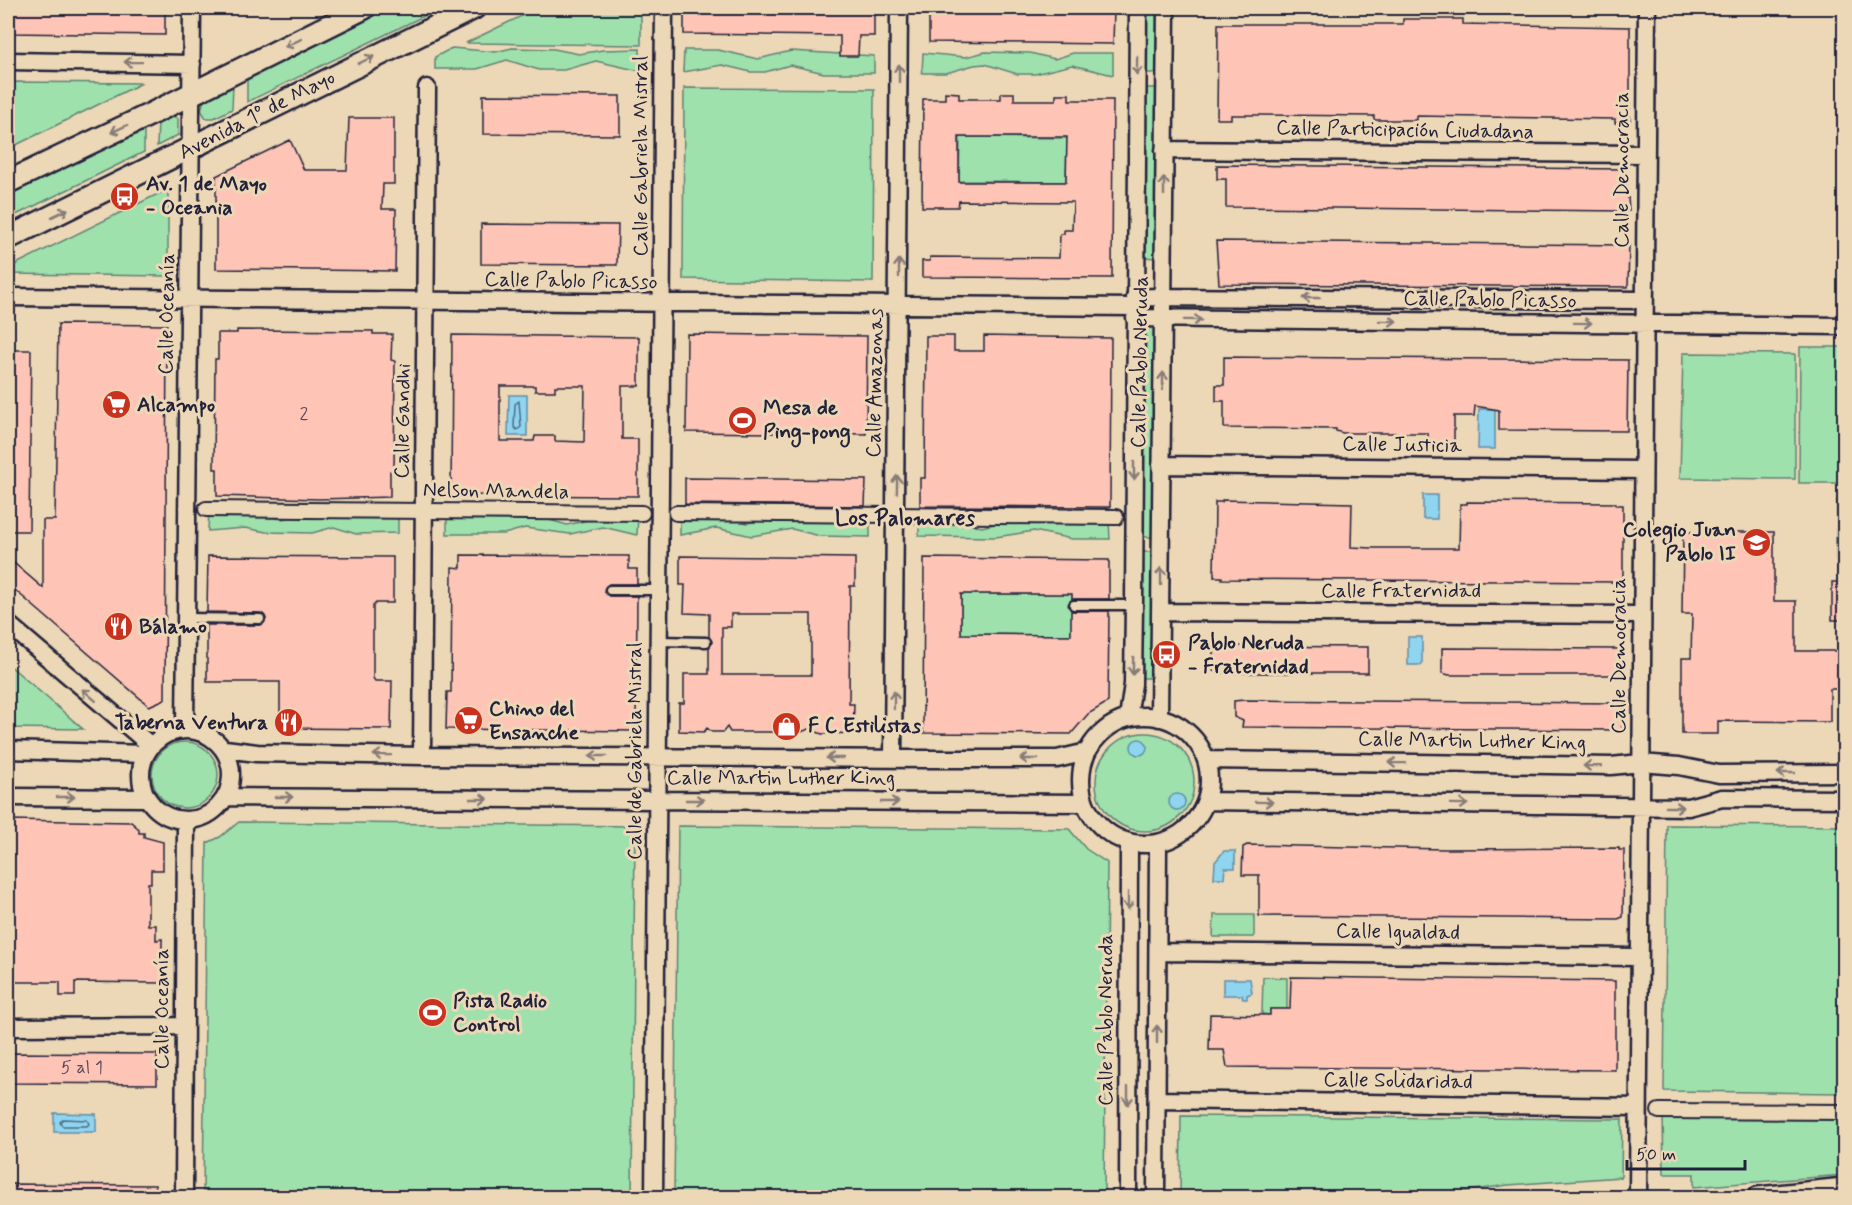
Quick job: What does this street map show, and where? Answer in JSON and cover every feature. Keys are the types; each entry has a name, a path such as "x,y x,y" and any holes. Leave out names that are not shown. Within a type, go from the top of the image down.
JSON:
{"street":[{"name":"Calle Oceanía","path":"184,729 192,8"},
{"path":"8,182 364,8"},
{"name":"Avenida 1º de Mayo","path":"8,238 474,8"},
{"name":"Calle Gabriela Mistral","path":"663,304 664,8"},
{"name":"Calle Amazonas","path":"894,758 899,8"},
{"name":"Calle Pablo Neruda","path":"1128,718 1133,684 1138,8"},
{"name":"Calle Pablo Neruda","path":"1159,718 1161,465 1165,319 1166,8"},
{"name":"Calle Democracia","path":"1638,1197 1638,957 1647,8"},
{"path":"8,61 192,64"},
{"name":"Calle Gandhi","path":"422,756 423,511 428,302 427,88"},
{"name":"Calle Participación Ciudadana","path":"1164,150 1645,154"},
{"name":"Calle Pablo Picasso","path":"8,297 1135,307 1165,298 1643,300"},
{"name":"Calle de Gabriela Mistral","path":"654,1197 663,304"},
{"name":"Calle Pablo Picasso","path":"1135,307 1165,319 1845,326"},
{"name":"Calle Justicia","path":"1161,465 1642,470"},
{"name":"Nelson Mandela","path":"206,509 642,513"},
{"path":"676,513 1116,517"},
{"name":"Calle Fraternidad","path":"1161,612 1641,615"},
{"path":"8,624 148,749"},
{"path":"1128,718 1159,718 1188,733 1199,745 1206,760 1209,781 1206,801 1200,815 1188,829 1158,844 1129,843 1102,828 1084,803 1080,792 1080,777 1087,752 1106,730 1128,718"},
{"path":"184,729 205,733 225,749 231,770 231,784 226,797 206,816 186,821 163,815 146,798 140,774 148,749 166,734 184,729"},
{"path":"8,750 148,749"},
{"name":"Calle Martin Luther King","path":"225,749 257,753 422,756 1057,759 1087,752"},
{"name":"Calle Martin Luther King","path":"1206,760 1611,766 1641,763 1678,766 1719,774 1845,773"},
{"path":"8,796 146,798"},
{"name":"Calle Martin Luther King","path":"226,797 1084,803"},
{"path":"1206,801 1688,807 1722,798 1845,800"},
{"name":"Calle Oceanía","path":"184,1197 186,821"},
{"name":"Calle Pablo Neruda","path":"1128,1197 1129,843"},
{"path":"1156,1197 1158,844"},
{"name":"Calle Igualdad","path":"1158,952 1638,957"},
{"path":"8,1027 185,1026"},
{"name":"Calle Solidaridad","path":"1157,1100 1638,1107"},
{"path":"1659,1111 1845,1112"},
{"path":"1758,1197 1845,1189"}],"lane":[{"path":"610,590 659,590"},
{"path":"1074,604 1134,605"},
{"path":"187,618 260,619"},
{"path":"658,642 706,642"}],"green space":[{"path":"388,8 440,8 247,102 247,77"},
{"path":"538,8 641,8 641,45 466,43"},
{"path":"1146,8 1157,8 1156,73 1146,73"},
{"path":"452,48 495,52 512,48 554,49 579,54 603,50 640,49 640,71 596,61 564,70 539,70 507,60 477,69 435,69 435,57"},
{"path":"684,50 718,50 758,59 791,51 874,56 874,73 824,73 790,65 765,72 751,72 722,65 683,72"},
{"path":"985,52 1030,53 1055,59 1073,53 1113,53 1113,75 1072,65 1035,74 1017,74 985,64 946,73 922,73 923,53 966,57"},
{"path":"8,82 142,83 8,149"},
{"path":"233,84 232,109 214,118 206,118 201,110 204,100"},
{"path":"684,88 874,89 873,282 683,279"},
{"path":"1145,88 1156,88 1155,258 1145,257"},
{"path":"172,115 178,119 178,135 157,146 158,121"},
{"path":"144,127 144,152 8,219 8,194"},
{"path":"960,137 1067,138 1066,182 959,181"},
{"path":"168,189 168,276 8,274 8,268"},
{"path":"1145,326 1154,326 1152,537 1142,537"},
{"path":"1800,347 1844,347 1844,483 1799,483"},
{"path":"1683,353 1795,354 1795,479 1680,478"},
{"path":"1837,500 1844,500 1844,529 1837,529"},
{"path":"209,510 282,519 316,513 356,518 386,511 398,512 398,533 356,534 334,527 312,533 266,532 245,528 208,531"},
{"path":"615,514 638,514 637,535 603,527 570,534 525,528 504,534 447,534 447,517 535,516 567,525"},
{"path":"680,515 713,515 748,523 782,517 870,520 870,537 820,536 792,529 752,536 716,528 680,535"},
{"path":"919,517 936,517 982,527 1003,522 1109,522 1110,539 1072,539 1034,531 996,537 919,536"},
{"path":"1836,530 1844,530 1844,560 1836,559"},
{"path":"1142,552 1152,552 1152,678 1141,678"},
{"path":"961,594 1072,594 1071,635 961,634"},
{"path":"8,664 83,729 8,728"},
{"path":"1145,733 1164,737 1180,747 1190,763 1194,782 1190,801 1180,817 1164,827 1145,831 1126,827 1110,817 1100,801 1096,782 1100,763 1110,747 1126,737"},
{"path":"185,742 197,745 208,752 215,763 218,775 215,787 208,798 197,805 185,808 173,805 162,798 155,787 152,775 155,763 162,752 173,745"},
{"path":"239,822 635,826 632,1197 203,1197 207,843 220,837"},
{"path":"1667,825 1844,826 1844,1093 1664,1091"},
{"path":"678,826 1069,829 1086,849 1107,863 1104,1197 674,1197"},
{"path":"1214,915 1254,915 1254,937 1213,937"},
{"path":"1263,977 1287,978 1287,1009 1270,1009 1270,1015 1262,1014"},
{"path":"1181,1116 1622,1119 1621,1177 1508,1185 1418,1198 1180,1197"},
{"path":"1663,1116 1844,1118 1844,1175 1694,1187 1694,1174 1664,1174"}],"water":[{"path":"509,395 527,395 527,436 508,436"},
{"path":"1479,409 1495,409 1495,449 1478,449"},
{"path":"1423,495 1437,495 1437,519 1423,519"},
{"path":"1408,637 1422,637 1422,665 1408,665"},
{"path":"1136,739 1142,739 1147,747 1145,753 1136,755 1131,750 1131,744"},
{"path":"1174,794 1180,794 1185,802 1183,808 1174,810 1169,805 1169,799"},
{"path":"1224,851 1235,851 1235,868 1225,868 1224,878 1214,878 1215,862"},
{"path":"1223,979 1250,979 1252,993 1247,995 1247,999 1243,999 1242,995 1223,995"},
{"path":"54,1113 96,1114 96,1132 54,1132"}],"building":[{"path":"8,8 165,8 165,35 8,33"},
{"path":"684,8 874,8 874,36 859,36 858,56 840,56 840,36 684,34"},
{"path":"940,8 1114,8 1113,44 929,42 929,15 939,15"},
{"path":"1403,19 1463,19 1463,24 1630,27 1630,123 1615,123 1615,119 1416,116 1416,120 1374,120 1374,116 1260,115 1231,115 1231,119 1217,119 1218,24 1403,24"},
{"path":"945,92 959,93 959,99 1001,99 1001,93 1014,93 1014,100 1056,100 1056,94 1069,94 1069,100 1113,100 1112,278 922,277 922,261 930,261 930,257 1059,258 1060,234 1064,234 1064,230 1072,230 1073,202 959,201 958,207 922,207 923,99 945,99","holes":["959,137 1067,137 1066,182 959,182"]},
{"path":"483,95 620,96 620,135 483,134"},
{"path":"349,118 394,118 394,184 383,184 382,209 396,209 395,271 216,269 216,176 290,140 304,170 347,170"},
{"path":"1217,165 1626,169 1629,211 1226,207 1226,179 1217,179"},
{"path":"481,224 618,225 617,265 481,264"},
{"path":"1216,241 1629,245 1628,287 1219,284"},
{"path":"58,324 167,325 165,699 149,706 8,584 8,558 43,588 43,520 55,520"},
{"path":"237,330 373,331 373,334 392,334 391,360 395,361 394,471 390,471 390,497 319,499 217,496 217,469 214,469 215,359 218,359 218,333 237,333"},
{"path":"687,334 867,336 866,434 686,432"},
{"path":"452,335 639,337 639,386 622,386 622,439 638,439 638,496 451,495","holes":["500,386 535,386 535,391 555,391 555,386 585,386 584,442 555,441 555,436 535,436 534,441 500,441"]},
{"path":"926,336 954,336 954,351 984,351 984,336 1111,338 1110,507 920,506 920,478 925,478"},
{"path":"8,350 31,350 29,531 8,531"},
{"path":"1224,357 1628,360 1627,431 1499,430 1499,410 1475,406 1474,416 1454,416 1454,450 1428,450 1428,433 1343,433 1336,429 1224,428 1224,401 1216,401 1216,385 1224,385"},
{"path":"685,478 866,480 865,506 685,504"},
{"path":"1222,500 1352,503 1351,547 1372,548 1459,548 1460,504 1467,504 1467,502 1616,503 1616,505 1623,505 1623,580 1615,582 1222,579 1222,577 1214,577 1215,502 1222,502"},
{"path":"1683,532 1774,532 1774,601 1796,601 1796,651 1845,651 1845,689 1830,689 1830,722 1718,721 1718,734 1682,734 1682,658 1691,658 1692,614 1682,614"},
{"path":"461,555 629,556 629,569 637,569 637,584 609,584 604,591 609,596 637,596 636,731 446,729 447,692 451,692 452,567 461,568"},
{"path":"208,556 393,557 393,603 376,603 373,606 373,678 375,681 392,681 391,729 280,728 280,682 207,682 207,625 260,625 266,619 260,613 207,612"},
{"path":"680,556 855,558 855,586 850,586 849,704 854,704 853,733 822,734 809,729 801,732 781,732 778,729 773,732 730,732 727,727 723,732 712,732 707,728 704,732 679,731 679,703 684,703 684,674 709,674 709,648 712,642 709,637 709,614 684,613 685,585 680,585","holes":["731,614 811,614 811,675 722,675 722,627 731,627"]},
{"path":"924,558 1109,560 1109,599 1072,599 1072,594 961,594 961,634 1071,635 1071,611 1109,611 1108,702 1088,714 1071,734 923,733"},
{"path":"1832,582 1845,582 1845,620 1832,620"},
{"path":"1213,646 1368,647 1368,673 1220,673 1213,671"},
{"path":"1442,648 1623,649 1622,675 1449,675 1442,673"},
{"path":"1234,701 1615,703 1615,706 1622,705 1622,730 1242,727 1243,721 1234,717"},
{"path":"8,820 131,822 139,829 139,833 144,833 144,837 163,842 163,870 151,870 151,883 148,883 148,925 156,925 156,940 162,939 162,983 75,982 75,996 60,996 60,982 8,982"},
{"path":"1247,845 1445,849 1619,848 1619,850 1624,850 1623,917 1618,919 1259,916 1259,875 1242,875 1243,847"},
{"path":"1291,977 1615,981 1615,1070 1227,1067 1224,1050 1209,1050 1210,1014 1270,1015 1270,1009 1290,1009"},
{"path":"8,1053 157,1054 157,1084 8,1083"},
{"path":"8,1184 155,1185 155,1197 8,1197"}],"place":[{"name":"Av. 1 de Mayo - Oceania","path":"125,196"},
{"name":"Alcampo","path":"116,405"},
{"name":"Mesa de Ping-pong","path":"742,420"},
{"name":"Colegio Juan Pablo II","path":"1757,542"},
{"name":"Bálamo","path":"118,627"},
{"name":"Pablo Neruda - Fraternidad","path":"1167,655"},
{"name":"Chino del Ensanche","path":"468,721"},
{"name":"Taberna Ventura","path":"289,723"},
{"name":"F C Estilistas","path":"787,726"},
{"name":"Pista Radio Control","path":"432,1013"}],"district":[{"name":"Los Palomares","path":"905,519"}]}
